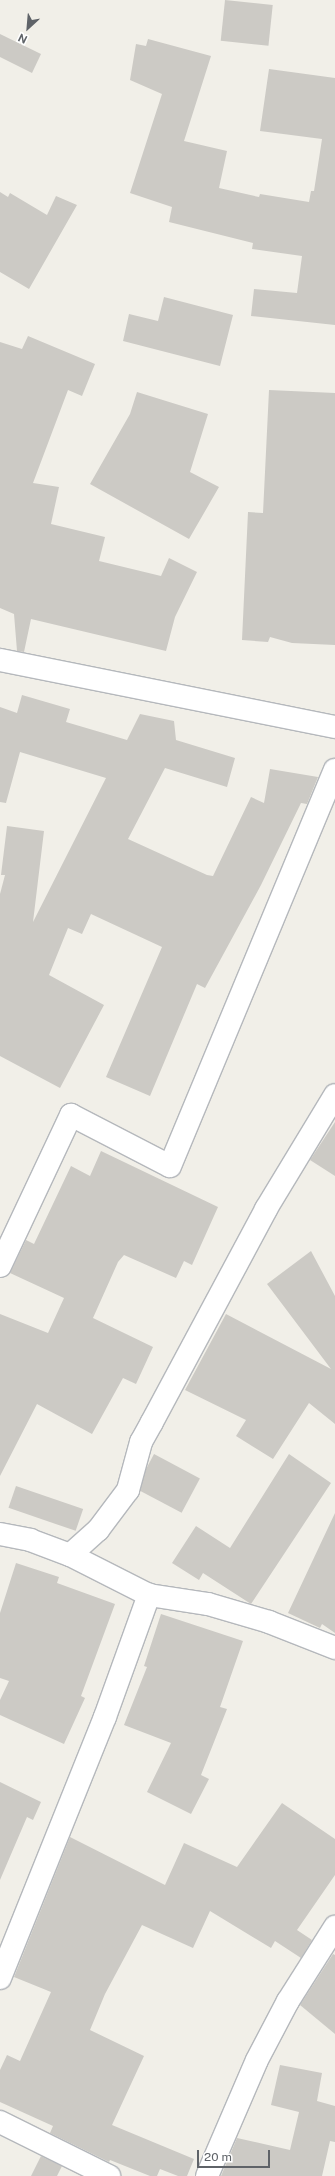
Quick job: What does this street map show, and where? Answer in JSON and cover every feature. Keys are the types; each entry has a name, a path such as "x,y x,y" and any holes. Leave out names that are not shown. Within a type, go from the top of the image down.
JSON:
{"street":[{"path":"0,660 335,727"},
{"path":"0,1266 71,1115 170,1166 335,770"},
{"path":"70,1555 98,1530 128,1490 141,1442 266,1209 335,1095"},
{"path":"0,1534 30,1540 70,1555 149,1595 208,1604 269,1622 335,1648"},
{"path":"0,1978 105,1717 149,1595"},
{"path":"207,2176 271,2034 318,1949 335,1927"},
{"path":"0,2122 109,2176"}],"building":[{"path":"225,0 273,5 268,46 221,41"},
{"path":"0,34 41,54 32,73 0,57"},
{"path":"148,39 211,56 184,141 227,151 219,188 259,197 260,194 309,202 311,191 314,191 322,139 260,131 269,69 335,78 335,325 251,316 254,289 297,293 302,256 252,249 253,243 169,222 172,207 130,193 162,94 130,80 136,44 146,46"},
{"path":"0,192 8,197 10,193 47,215 56,196 77,205 29,289 0,272"},
{"path":"164,297 233,315 220,366 123,341 129,314 158,321"},
{"path":"28,336 95,364 82,396 68,390 33,483 59,487 51,524 105,537 99,561 161,576 169,558 197,572 175,617 166,651 31,619 24,652 17,651 14,614 0,608 0,342 22,349"},
{"path":"269,390 335,393 335,645 292,643 270,637 268,642 242,640 248,512 263,513"},
{"path":"137,392 208,414 190,472 219,487 189,539 90,484 130,414"},
{"path":"22,695 70,709 66,722 127,740 140,714 174,721 176,740 235,758 227,787 165,768 128,839 207,875 213,876 251,797 264,803 270,769 318,777 307,804 301,803 261,885 205,988 197,984 150,1096 106,1077 162,947 91,914 82,934 68,928 49,975 104,1005 60,1088 0,1056 0,894 5,875 1,875 7,826 44,831 33,922 106,778 20,752 6,803 0,802 0,707 17,713"},
{"path":"335,1122 335,1176 310,1160"},
{"path":"101,1151 218,1207 192,1265 184,1261 176,1278 124,1255 118,1262 93,1318 153,1347 136,1384 123,1378 92,1434 37,1404 0,1476 0,1314 48,1333 64,1298 10,1273 26,1240 34,1244 71,1166 90,1176"},
{"path":"311,1251 335,1296 335,1424 309,1403 273,1459 236,1436 246,1420 185,1390 226,1314 331,1369 267,1284"},
{"path":"154,1454 200,1478 182,1513 136,1488"},
{"path":"289,1454 331,1483 251,1604 203,1573 199,1580 172,1563 196,1526 230,1548"},
{"path":"16,1486 83,1509 76,1531 9,1508"},
{"path":"335,1513 335,1633 322,1624 320,1628 288,1613"},
{"path":"16,1563 59,1577 57,1583 115,1604 81,1696 85,1698 64,1744 0,1715 0,1700 9,1681 0,1678 0,1613"},
{"path":"161,1614 243,1641 220,1707 227,1709 201,1775 209,1779 191,1814 147,1792 171,1743 124,1725 147,1667 144,1666"},
{"path":"0,1782 41,1802 33,1820 27,1817 0,1880"},
{"path":"282,1803 335,1839 335,1875 297,1930 312,1940 301,1958 275,1941 271,1948 210,1911 193,1948 142,1925 105,1994 90,2030 144,2056 112,2125 194,2159 187,2176 178,2176 160,2169 157,2176 150,2176 110,2160 109,2162 50,2133 53,2126 0,2102 0,2070 7,2055 20,2061 51,1992 14,1977 70,1837 165,1885 184,1843 237,1867"},
{"path":"333,1954 335,1955 335,2034 300,2005"},
{"path":"280,2065 322,2073 317,2101 335,2106 335,2142 330,2141 322,2176 221,2176 237,2138 290,2150 299,2112 271,2105"},
{"path":"41,2156 62,2166 57,2176 31,2176"}]}
